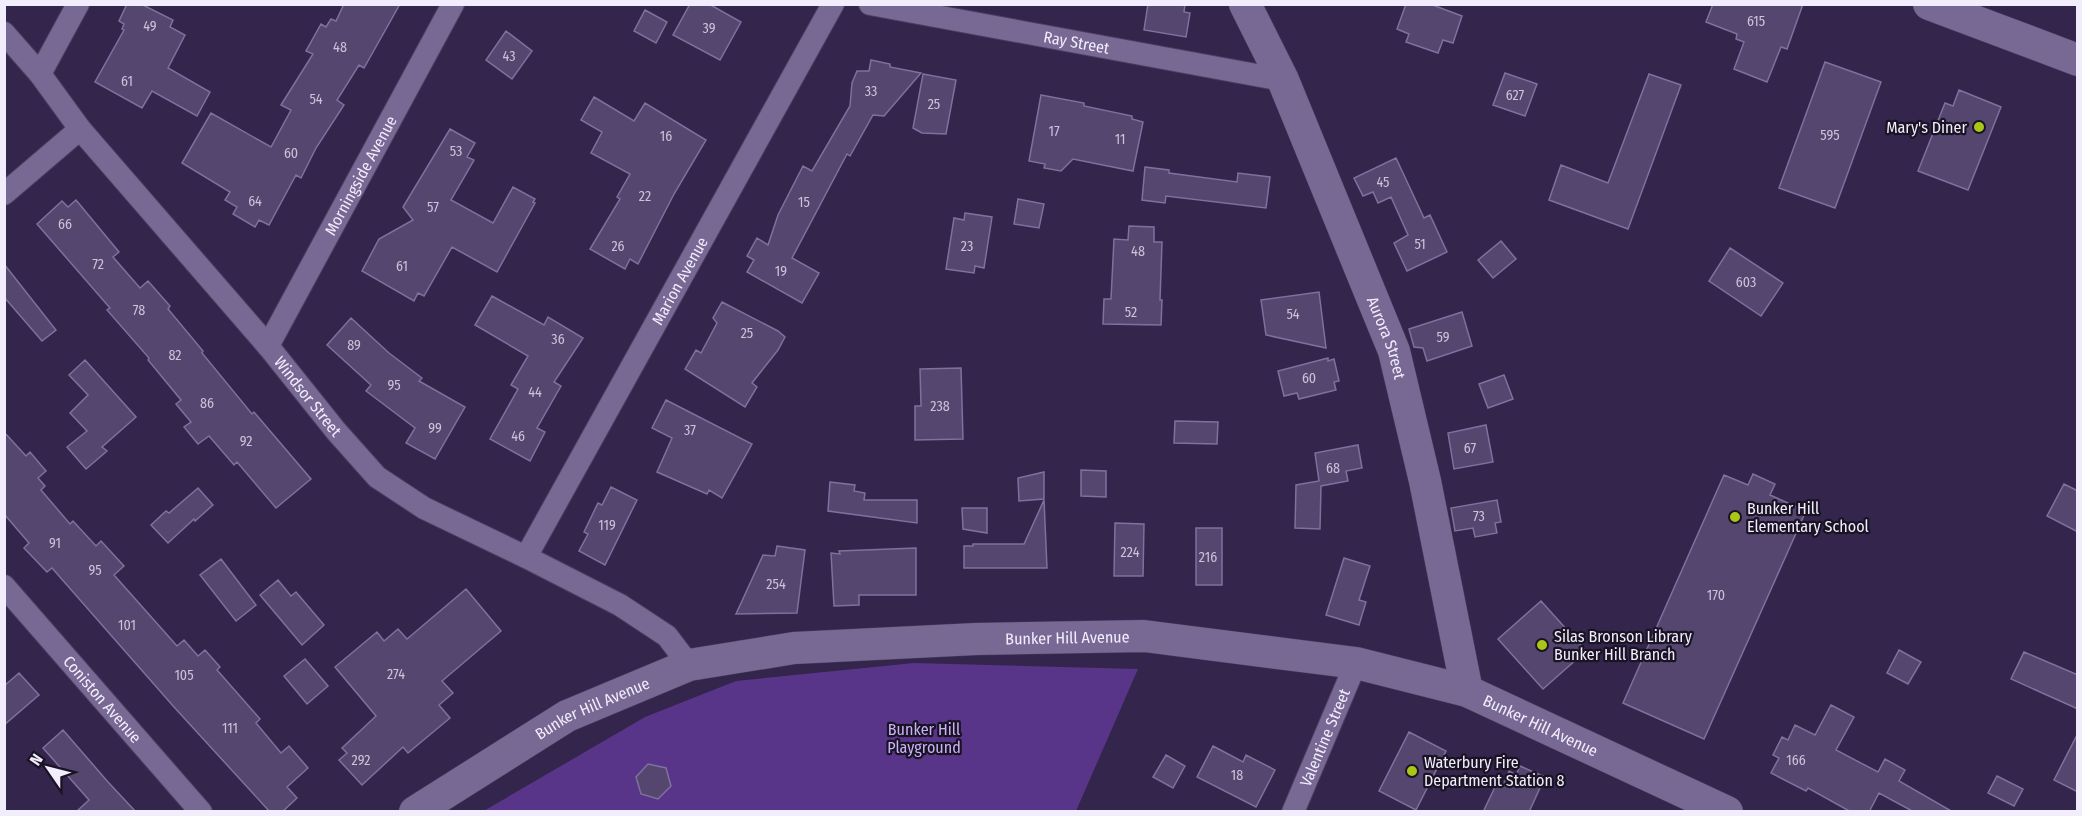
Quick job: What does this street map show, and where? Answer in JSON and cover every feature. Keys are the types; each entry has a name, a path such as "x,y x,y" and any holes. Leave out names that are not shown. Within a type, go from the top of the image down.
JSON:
{"main road":[{"name":"Aurora Street","path":"1245,4 1283,80 1394,351 1425,482 1467,691"},
{"path":"1929,4 2078,60"},
{"name":"Bunker Hill Avenue","path":"415,812 567,716 689,665 794,648 976,639 1144,636 1356,663 1467,691 1727,812"}],"street":[{"path":"40,74 78,4"},
{"name":"Morningside Avenue","path":"268,346 453,4"},
{"name":"Marion Avenue","path":"526,557 833,4"},
{"name":"Ray Street","path":"870,4 1283,80"},
{"name":"Windsor Street","path":"4,33 40,74 80,129 268,346 336,432 377,477 424,508 620,605 667,636 689,665"},
{"path":"4,194 80,129"},
{"name":"Coniston Avenue","path":"4,586 201,812"},
{"name":"Valentine Street","path":"1293,812 1356,663"}],"green space":[{"name":"Bunker Hill Playground","path":"914,663 1138,669 1076,811 482,812 645,717 736,681"}],"building":[{"path":"127,4 141,4 173,20 170,27 185,35 168,68 210,92 197,116 152,91 142,108 95,82 124,30 122,29 124,24 119,21"},
{"path":"344,4 400,4 364,68 359,65 337,100 344,105 316,148 301,178 296,175 269,225 259,220 255,227 233,214 237,207 225,200 230,192 182,163 211,113 271,147 291,110 281,105 313,54 306,51 321,24 326,27 331,19 336,21"},
{"path":"690,4 709,4 741,22 720,60 673,35"},
{"path":"1148,4 1185,4 1184,12 1190,13 1186,37 1144,30"},
{"path":"1406,4 1430,4 1462,16 1453,43 1443,40 1438,53 1406,42 1409,34 1397,29"},
{"path":"1713,4 1803,4 1787,49 1781,47 1767,82 1734,69 1744,42 1736,39 1737,34 1706,22"},
{"path":"645,10 667,22 656,43 634,31"},
{"path":"506,31 532,51 512,79 486,60"},
{"path":"871,60 890,64 890,67 921,73 884,116 873,115 850,156 847,154 792,258 819,273 802,303 747,272 754,260 747,256 757,238 768,245 778,215 803,166 812,171 850,106 852,83 857,71 869,71"},
{"path":"1825,62 1881,82 1835,208 1779,188"},
{"path":"1505,73 1537,84 1525,116 1493,105"},
{"path":"923,74 956,80 946,134 922,133 913,128"},
{"path":"1649,74 1681,85 1628,229 1549,200 1561,165 1608,183"},
{"path":"1959,90 2001,107 1968,190 1918,171 1945,103 1953,106"},
{"path":"1041,95 1084,103 1084,106 1132,116 1132,119 1143,122 1133,171 1073,159 1061,171 1044,168 1045,164 1029,161"},
{"path":"594,97 634,121 645,103 706,140 674,194 638,264 630,259 625,269 590,249 620,199 617,197 630,174 591,153 602,132 581,120"},
{"path":"450,129 475,143 467,157 474,160 451,200 493,223 513,187 535,199 533,202 535,203 497,272 452,247 424,296 418,293 414,301 362,271 379,239 413,220 403,207"},
{"path":"1396,158 1424,218 1430,215 1447,252 1407,271 1394,243 1408,235 1391,197 1378,203 1373,192 1363,196 1354,178"},
{"path":"1145,167 1169,170 1169,173 1237,182 1238,173 1270,177 1266,208 1166,196 1165,203 1142,200"},
{"path":"1018,199 1044,204 1039,228 1014,224"},
{"path":"76,200 119,252 113,257 140,288 148,281 170,306 168,309 252,414 254,412 311,479 276,508 237,462 234,465 209,436 198,444 184,427 191,422 176,404 181,400 148,360 149,358 107,310 110,308 37,224 62,201 68,207"},
{"path":"965,213 992,217 984,268 975,266 974,273 946,269 954,218 964,220"},
{"path":"1129,226 1154,227 1154,242 1162,242 1161,325 1103,324 1104,299 1111,299 1114,239 1128,240"},
{"path":"1501,241 1516,259 1493,278 1478,260"},
{"path":"1730,248 1783,283 1761,316 1709,281"},
{"path":"4,264 56,330 42,341 4,297"},
{"path":"1319,292 1326,348 1266,335 1261,300"},
{"path":"492,296 544,325 548,317 583,338 554,382 561,386 537,428 545,432 530,461 490,439 518,389 511,385 528,356 475,325"},
{"path":"722,302 778,331 785,337 778,350 752,383 757,387 745,407 685,369 696,350 701,353 717,323 713,318"},
{"path":"1462,312 1472,346 1427,361 1423,348 1414,347 1409,329"},
{"path":"351,318 389,353 422,378 419,381 465,407 435,459 406,443 415,428 366,391 371,385 327,345"},
{"path":"1328,358 1328,361 1334,359 1339,381 1334,382 1336,390 1299,399 1297,393 1284,396 1278,371"},
{"path":"85,360 136,417 102,447 107,451 86,469 67,447 87,431 70,413 88,395 69,375"},
{"path":"961,368 963,439 915,440 915,406 921,406 920,369"},
{"path":"1504,375 1513,399 1488,408 1479,384"},
{"path":"666,400 752,444 722,498 709,490 707,494 657,472 672,438 652,428"},
{"path":"1175,421 1218,422 1217,444 1174,443"},
{"path":"1486,425 1493,462 1454,469 1448,433"},
{"path":"4,432 26,456 30,452 46,471 38,478 45,486 41,490 70,524 73,521 96,546 101,541 124,566 114,575 177,646 184,640 198,656 205,650 220,667 217,670 260,719 256,723 281,753 289,746 308,768 287,787 297,798 282,812 270,812 52,568 47,572 24,548 29,543 4,514"},
{"path":"1358,445 1362,468 1346,471 1348,481 1321,486 1320,529 1295,528 1296,485 1319,481 1315,453"},
{"path":"1081,470 1106,471 1106,497 1081,496"},
{"path":"1044,472 1044,499 1019,501 1018,478"},
{"path":"1753,474 1775,484 1770,495 1806,511 1704,739 1623,703 1724,475 1748,485"},
{"path":"830,482 855,485 854,491 865,493 864,500 917,500 917,523 828,511"},
{"path":"2064,484 2078,491 2078,532 2047,516"},
{"path":"611,487 637,500 605,565 579,551 588,534 584,532 598,503 602,505"},
{"path":"198,488 213,505 168,543 151,525"},
{"path":"1044,500 1047,568 964,568 964,546 1024,544"},
{"path":"1497,500 1501,522 1495,523 1497,533 1475,537 1473,528 1455,531 1451,508"},
{"path":"962,508 987,508 987,533 963,529"},
{"path":"1115,523 1144,524 1143,576 1114,576"},
{"path":"1196,528 1222,528 1222,585 1196,585"},
{"path":"777,546 805,550 797,613 736,614 763,555 775,556"},
{"path":"916,548 916,595 859,595 859,605 834,606 831,553"},
{"path":"1344,558 1370,566 1359,600 1366,602 1359,625 1326,615"},
{"path":"221,559 256,605 236,621 200,575"},
{"path":"278,580 291,596 296,592 324,625 302,645 260,595"},
{"path":"466,589 501,631 442,681 453,693 439,705 450,718 408,753 403,747 362,785 339,760 347,753 342,748 376,716 335,667 377,632 384,641 398,629 407,639"},
{"name":"Silas Bronson Library Bunker Hill Branch","path":"1541,601 1586,651 1543,689 1498,639"},
{"path":"1899,650 1921,662 1908,684 1887,673"},
{"path":"2024,652 2078,675 2078,709 2011,679"},
{"path":"305,659 328,686 307,704 284,676"},
{"path":"19,673 39,695 4,725 4,686"},
{"path":"1831,705 1854,717 1836,750 1878,772 1885,759 1905,770 1899,781 1953,812 1914,812 1879,793 1869,812 1851,812 1808,788 1806,791 1771,773 1779,758 1773,755 1782,737 1788,740 1795,725 1815,735"},
{"path":"63,730 136,812 76,812 89,800 43,748"},
{"name":"Waterbury Fire Department Station 8","path":"1409,732 1446,751 1416,810 1379,791"},
{"path":"2078,733 2078,792 2054,780"},
{"path":"1213,746 1243,762 1246,755 1275,770 1256,807 1197,777"},
{"path":"1166,755 1185,766 1173,788 1153,777"},
{"path":"648,764 666,768 671,786 658,799 641,794 636,777"},
{"path":"1520,766 1545,777 1529,812 1483,812 1497,783 1503,786 1509,771 1516,775"},
{"path":"1997,776 2023,789 2014,806 1988,793"}],"place":[{"name":"Mary's Diner","path":"1979,127"},
{"name":"Bunker Hill Elementary School","path":"1735,517"},
{"name":"Silas Bronson Library Bunker Hill Branch","path":"1542,645"},
{"name":"Waterbury Fire Department Station 8","path":"1412,771"}]}
